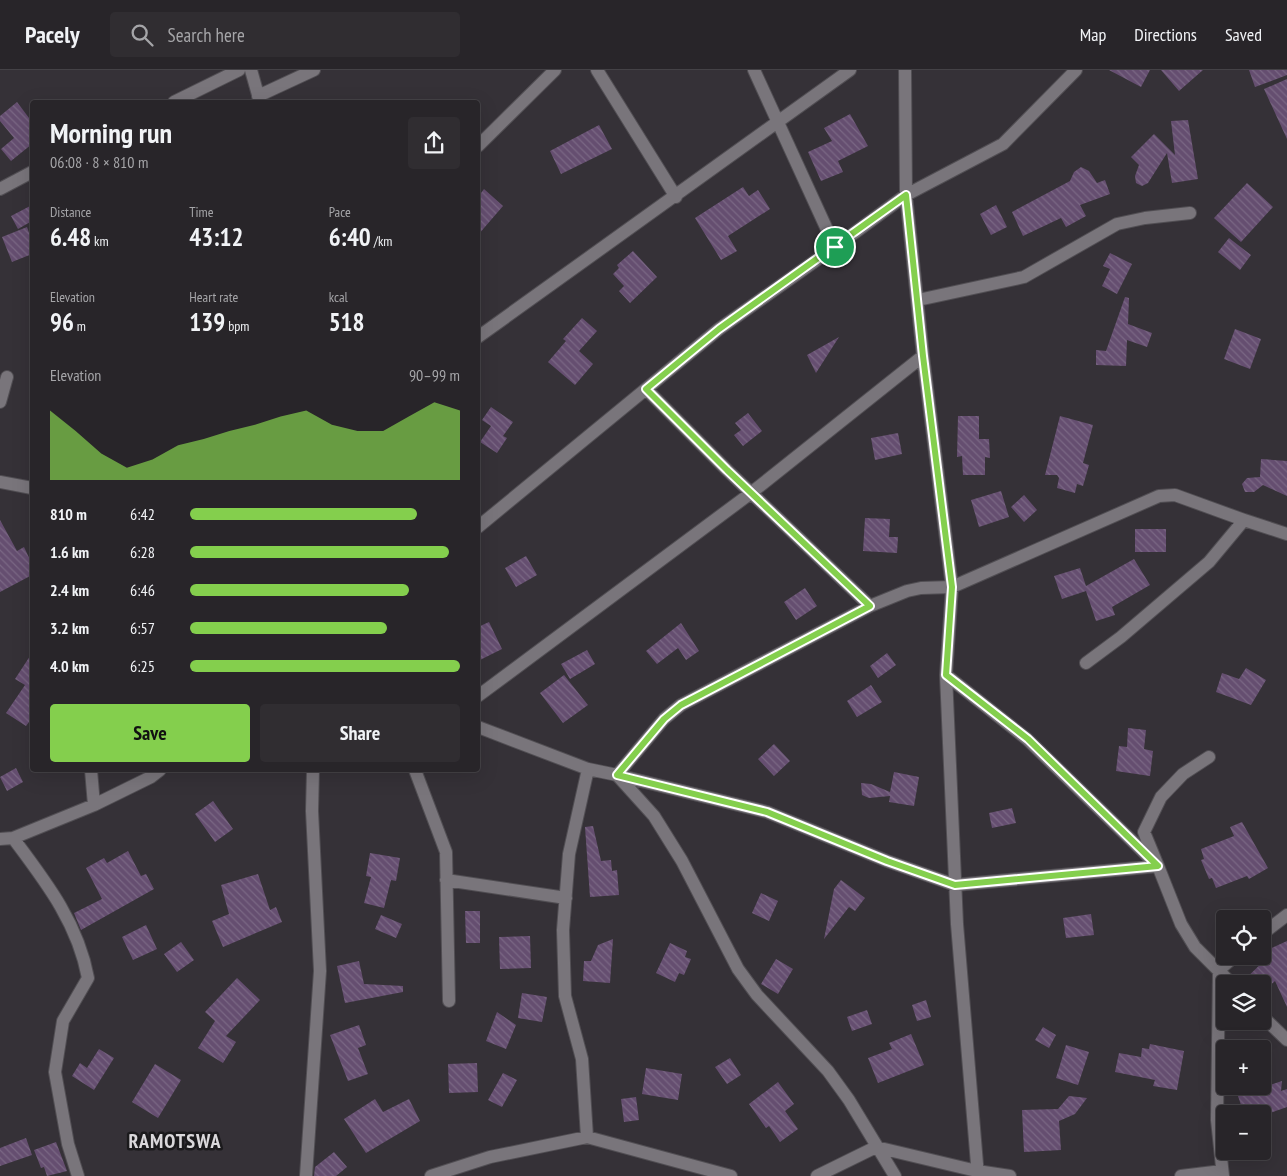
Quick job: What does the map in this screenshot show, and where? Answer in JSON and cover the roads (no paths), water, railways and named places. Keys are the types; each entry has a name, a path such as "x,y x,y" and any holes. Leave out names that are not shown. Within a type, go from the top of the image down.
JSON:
{"street":[{"path":"177,100 219,74 239,70"},
{"path":"251,70 259,99 314,70"},
{"path":"480,144 554,70"},
{"path":"597,70 676,197"},
{"path":"754,70 835,247"},
{"path":"480,336 676,197 850,70"},
{"path":"905,70 906,195 923,356 952,587 946,675 955,885 977,1174"},
{"path":"480,525 719,329 906,195 1003,144 1076,70"},
{"path":"0,188 30,173"},
{"path":"918,300 1024,276 1117,224 1145,218 1190,213"},
{"path":"480,695 751,493 923,356"},
{"path":"0,402 7,377"},
{"path":"646,389 751,493 870,606"},
{"path":"0,482 30,488"},
{"path":"617,775 664,719 681,705 870,606 907,591 921,588 952,587 1159,496 1175,495 1287,534"},
{"path":"1086,663 1121,637 1198,572 1244,520"},
{"path":"946,675 1028,739 1158,866"},
{"path":"480,728 588,769 767,812 887,861 955,885 1158,866"},
{"path":"1209,756 1183,774 1161,797 1144,832 1181,924 1195,947 1224,975"},
{"path":"587,1137 582,1059 565,996 563,930 568,854 588,769"},
{"path":"91,772 94,805"},
{"path":"0,839 13,838 94,805 157,772"},
{"path":"306,1176 320,971 312,811 314,772"},
{"path":"416,772 446,852 449,1001"},
{"path":"617,775 654,816 682,861 738,969 757,995 828,1071 849,1100 895,1176"},
{"path":"13,838 54,893 84,954 88,978 63,1020 55,1072 68,1144 78,1176"},
{"path":"446,880 566,898"},
{"path":"1271,927 1287,915"},
{"path":"1181,1176 1223,1174 1216,1120 1219,970 1225,965"},
{"path":"1271,1025 1287,1040"},
{"path":"432,1176 490,1158 587,1137 731,1176"},
{"path":"817,1176 876,1147 977,1174 1010,1176"}],"district":[{"name":"RAMOTSWA","path":"175,1141"}]}
